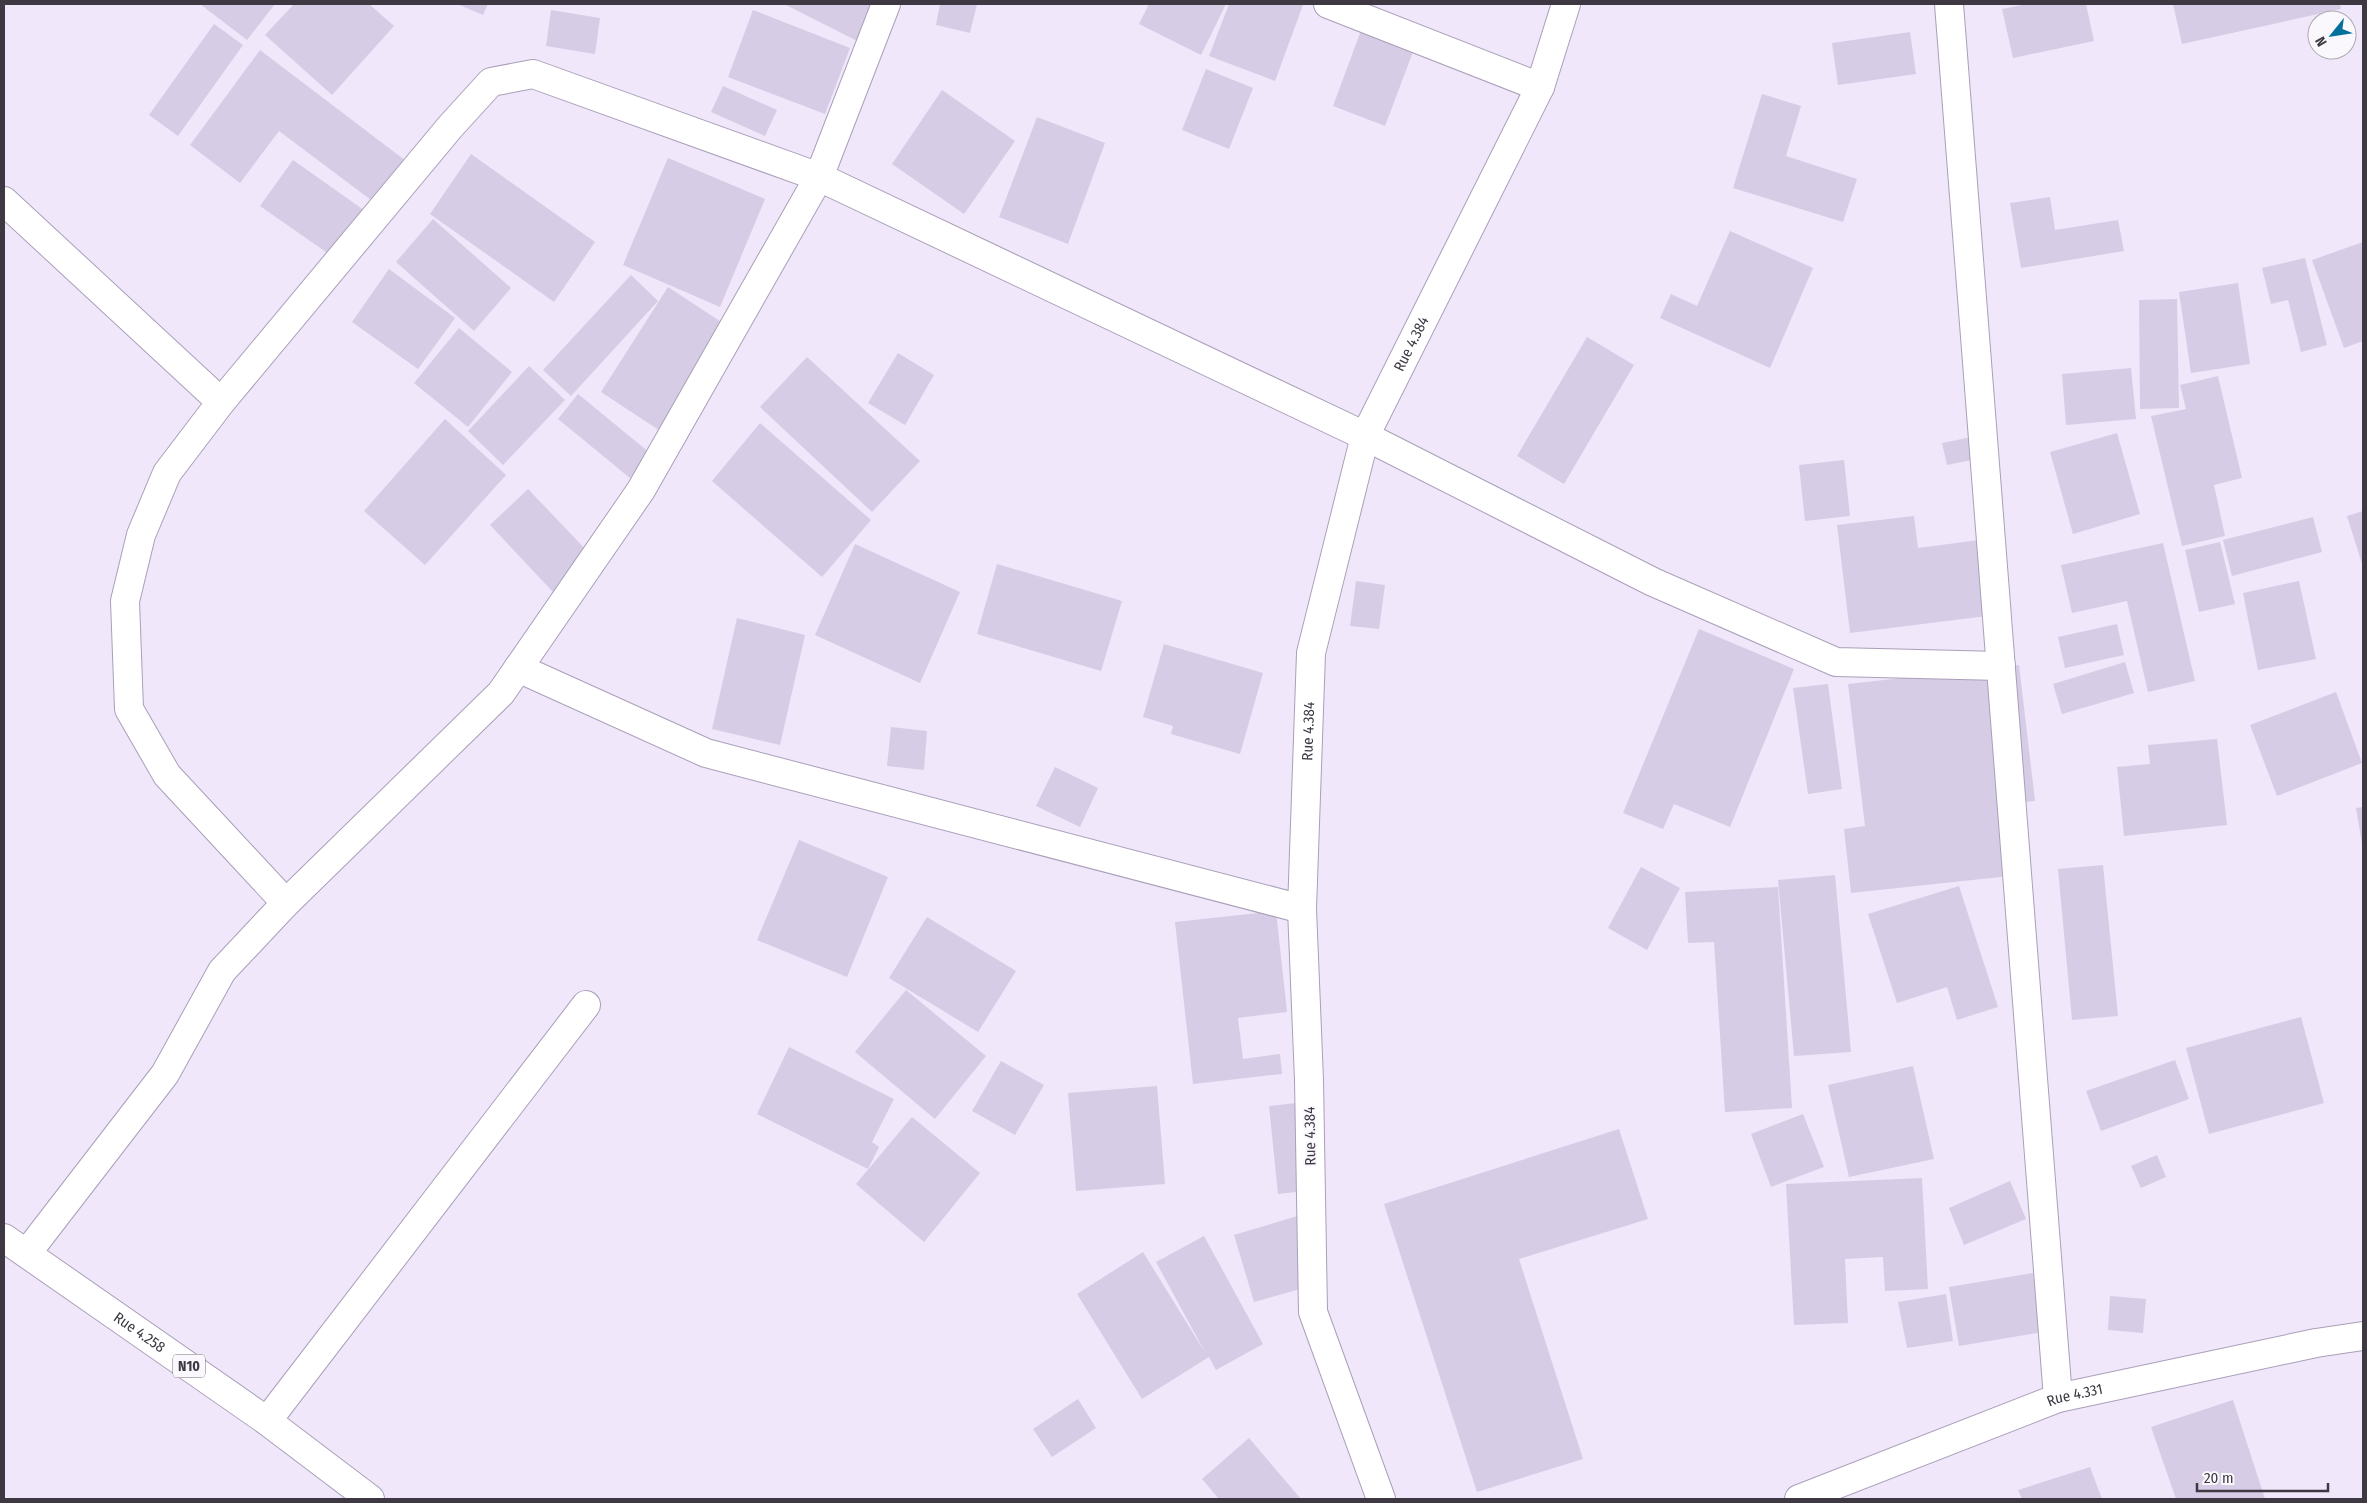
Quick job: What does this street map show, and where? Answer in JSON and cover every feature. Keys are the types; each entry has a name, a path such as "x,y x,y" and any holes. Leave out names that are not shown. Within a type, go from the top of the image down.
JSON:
{"main road":[{"path":"26,1253 165,1074 222,971 286,903 501,693 641,490 819,177 886,4"},
{"path":"1328,4 1540,87"},
{"name":"Rue 4.384","path":"1381,1499 1313,1312 1309,1080 1302,909 1311,653 1365,436 1540,87 1566,4"},
{"path":"1949,4 2058,1398"},
{"path":"286,903 167,775 130,709 125,601 140,536 167,473 221,402 450,127 491,82 533,74 819,177 1365,436 1653,582 1836,662 2001,666"},
{"path":"4,201 221,402"},
{"path":"518,668 706,753 1302,909"},
{"path":"267,1421 586,1005"},
{"name":"Rue 4.258","path":"4,1238 267,1421 370,1499"},
{"name":"Rue 4.331","path":"1799,1499 2058,1398 2316,1343 2363,1336"}],"building":[{"path":"200,4 275,4 247,40"},
{"path":"294,4 369,4 394,26 332,95 265,35"},
{"path":"457,4 488,4 483,15"},
{"path":"784,4 892,4 869,47"},
{"path":"940,4 977,4 970,33 936,25"},
{"path":"1149,4 1226,4 1201,55 1139,24"},
{"path":"1229,4 1303,5 1275,81 1209,56"},
{"path":"2027,4 2086,4 2094,41 2013,58 2002,9"},
{"path":"2173,4 2340,4 2341,9 2307,10 2307,16 2182,44"},
{"path":"551,10 600,18 595,54 546,46"},
{"path":"753,10 850,48 825,114 728,77"},
{"path":"214,24 243,45 178,136 149,115"},
{"path":"1363,25 1416,44 1385,126 1333,106"},
{"path":"1910,32 1916,74 1838,85 1832,43"},
{"path":"260,50 406,161 375,203 279,131 240,183 190,145"},
{"path":"1206,69 1253,88 1229,149 1182,130"},
{"path":"723,86 777,110 765,136 711,112"},
{"path":"942,90 1015,141 964,214 892,164"},
{"path":"1762,94 1801,106 1786,156 1857,179 1843,222 1733,188"},
{"path":"1037,117 1105,143 1068,244 999,217"},
{"path":"471,154 595,242 554,302 430,214"},
{"path":"668,158 765,199 720,307 623,265"},
{"path":"293,160 368,213 336,259 260,206"},
{"path":"2050,197 2055,230 2118,220 2124,251 2021,268 2010,203"},
{"path":"433,219 511,288 474,331 396,262"},
{"path":"1730,231 1813,268 1770,368 1660,318 1671,294 1697,306"},
{"path":"2363,242 2363,341 2344,348 2312,260"},
{"path":"2305,258 2327,345 2301,352 2288,300 2271,304 2262,268"},
{"path":"389,269 455,318 418,369 352,322"},
{"path":"631,275 658,301 571,396 543,370"},
{"path":"2238,283 2250,364 2191,373 2179,292"},
{"path":"668,287 741,335 674,440 601,392"},
{"path":"2177,299 2179,408 2140,409 2139,300"},
{"path":"459,328 512,372 468,427 414,383"},
{"path":"1587,337 1634,365 1564,484 1517,456"},
{"path":"898,353 934,375 905,425 868,403"},
{"path":"807,357 920,461 872,512 760,407"},
{"path":"529,366 565,400 503,465 468,431"},
{"path":"2131,368 2136,419 2066,425 2062,374"},
{"path":"2218,376 2242,478 2214,485 2225,536 2182,546 2151,416 2186,409 2180,385"},
{"path":"578,394 650,453 630,478 558,419"},
{"path":"445,419 506,475 425,565 364,511"},
{"path":"760,423 871,520 822,577 712,481"},
{"path":"2117,433 2140,514 2073,534 2050,452"},
{"path":"1972,437 1977,459 1947,465 1942,443"},
{"path":"1844,460 1850,516 1805,521 1799,465"},
{"path":"528,489 591,555 553,592 490,525"},
{"path":"2363,511 2363,567 2347,516"},
{"path":"1914,516 1918,548 2002,537 2011,613 1850,633 1837,525"},
{"path":"2313,517 2322,552 2232,576 2223,540"},
{"path":"2220,542 2235,604 2199,612 2185,550"},
{"path":"2163,543 2195,681 2148,692 2127,601 2072,613 2061,565"},
{"path":"855,544 960,592 920,683 815,635"},
{"path":"997,564 1122,601 1101,671 977,634"},
{"path":"1356,581 1385,585 1379,629 1350,626"},
{"path":"2299,581 2316,659 2258,670 2243,593"},
{"path":"737,618 805,635 780,745 712,729"},
{"path":"2117,624 2124,655 2065,668 2058,637"},
{"path":"1699,629 1794,669 1730,827 1674,804 1663,829 1623,813"},
{"path":"1164,644 1263,673 1240,754 1171,734 1173,726 1143,717"},
{"path":"2125,662 2134,693 2062,714 2053,684"},
{"path":"2019,665 2035,801 2001,805 2010,876 1851,893 1844,829 1865,826 1848,684"},
{"path":"1828,684 1842,789 1808,794 1793,688"},
{"path":"2336,692 2362,763 2277,796 2250,725"},
{"path":"891,727 927,731 924,770 887,766"},
{"path":"2217,739 2227,825 2124,836 2117,767 2150,764 2148,745"},
{"path":"1055,767 1098,788 1080,827 1036,806"},
{"path":"2363,807 2363,844 2362,844 2356,808"},
{"path":"799,840 888,877 847,977 757,940"},
{"path":"2103,865 2118,1016 2072,1020 2058,869"},
{"path":"1641,867 1680,888 1647,950 1608,928"},
{"path":"1835,875 1851,1052 1794,1056 1778,880"},
{"path":"1959,886 1998,1007 1957,1020 1947,987 1897,1003 1868,914"},
{"path":"1778,887 1792,1108 1725,1112 1714,942 1688,943 1685,892"},
{"path":"1276,911 1287,1012 1238,1018 1243,1059 1280,1054 1282,1074 1193,1084 1175,922"},
{"path":"927,917 1016,971 978,1032 889,978"},
{"path":"906,990 986,1056 935,1119 855,1052"},
{"path":"2301,1017 2324,1103 2209,1134 2186,1048"},
{"path":"789,1047 894,1099 872,1142 879,1147 868,1169 757,1114"},
{"path":"2175,1060 2189,1099 2101,1131 2086,1091"},
{"path":"1001,1061 1044,1085 1015,1135 972,1111"},
{"path":"1913,1066 1934,1159 1849,1177 1828,1085"},
{"path":"1157,1086 1165,1184 1076,1191 1068,1093"},
{"path":"1305,1102 1313,1190 1278,1194 1269,1106"},
{"path":"1803,1114 1824,1167 1771,1187 1751,1134"},
{"path":"912,1117 980,1173 924,1242 856,1184"},
{"path":"1619,1129 1648,1219 1519,1259 1583,1459 1477,1492 1384,1204"},
{"path":"2157,1155 2166,1177 2141,1188 2131,1166"},
{"path":"1922,1178 1928,1289 1885,1291 1883,1257 1845,1259 1848,1323 1794,1325 1786,1184"},
{"path":"2010,1181 2026,1219 1964,1245 1949,1208"},
{"path":"1301,1215 1321,1283 1254,1302 1234,1235"},
{"path":"1204,1236 1263,1344 1216,1370 1209,1357 1142,1399 1077,1294 1143,1252 1206,1354 1156,1262"},
{"path":"2033,1273 2043,1332 1959,1346 1949,1287"},
{"path":"1946,1294 1953,1341 1907,1348 1898,1302"},
{"path":"2110,1296 2146,1299 2143,1333 2108,1330"},
{"path":"1078,1399 1096,1428 1052,1457 1033,1429"},
{"path":"2233,1400 2265,1499 2176,1499 2151,1427"},
{"path":"1249,1438 1301,1499 1219,1499 1202,1479"},
{"path":"2090,1467 2102,1499 2022,1499 2018,1490"}]}
